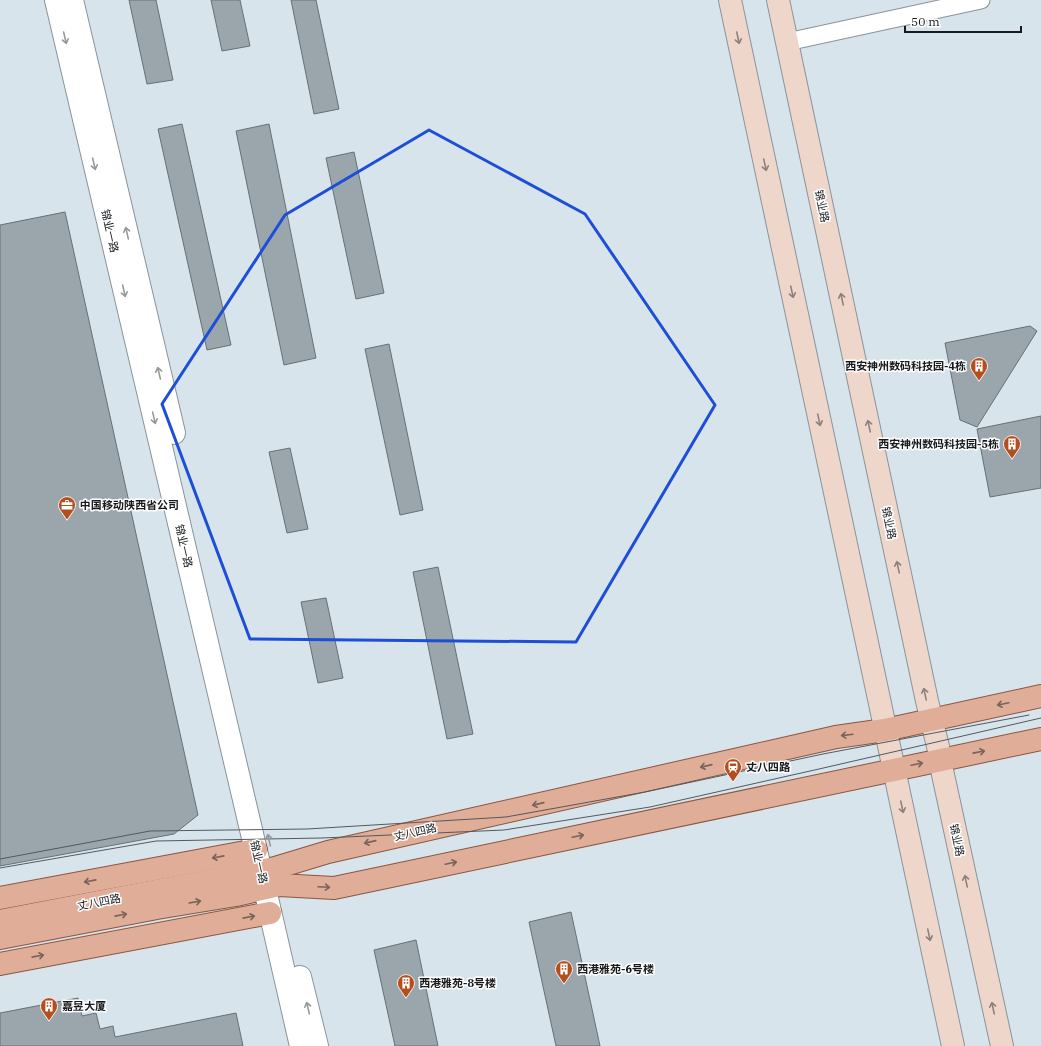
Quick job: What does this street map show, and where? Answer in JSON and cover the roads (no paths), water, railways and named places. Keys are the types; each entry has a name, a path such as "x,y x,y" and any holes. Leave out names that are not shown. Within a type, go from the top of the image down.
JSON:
{"main road":[{"path":"730,0 953,1046"},
{"name":"锦业路","path":"778,0 925,695 941,759 942,770 1002,1046"},
{"name":"丈八四路","path":"0,938 155,900 270,878 336,850 836,737 885,730 1041,696"},
{"name":"丈八四路","path":"270,878 334,888 1041,739"},
{"path":"0,898 256,850"},
{"name":"丈八四路","path":"0,921 155,900"},
{"path":"0,964 270,913"}],"street":[{"name":"锦业一路","path":"56,0 256,850 270,878 270,913 300,1046"},
{"name":"锦业一路","path":"72,0 270,878 317,1046"},
{"path":"787,42 981,0"}],"tram line":[{"path":"0,859 150,831 307,829 506,817 645,792 823,754 1029,715"},
{"path":"0,868 156,841 322,838 504,830 650,807 1041,718"}],"place":[{"name":"西安神州数码科技园-4栋","path":"979,381"},
{"name":"西安神州数码科技园-5栋","path":"1012,459"},
{"name":"中国移动陕西省公司","path":"67,520"},
{"name":"丈八四路","path":"733,782"},
{"name":"西港雅苑-6号楼","path":"564,984"},
{"name":"西港雅苑-8号楼","path":"406,998"},
{"name":"嘉昱大厦","path":"49,1021"}]}
